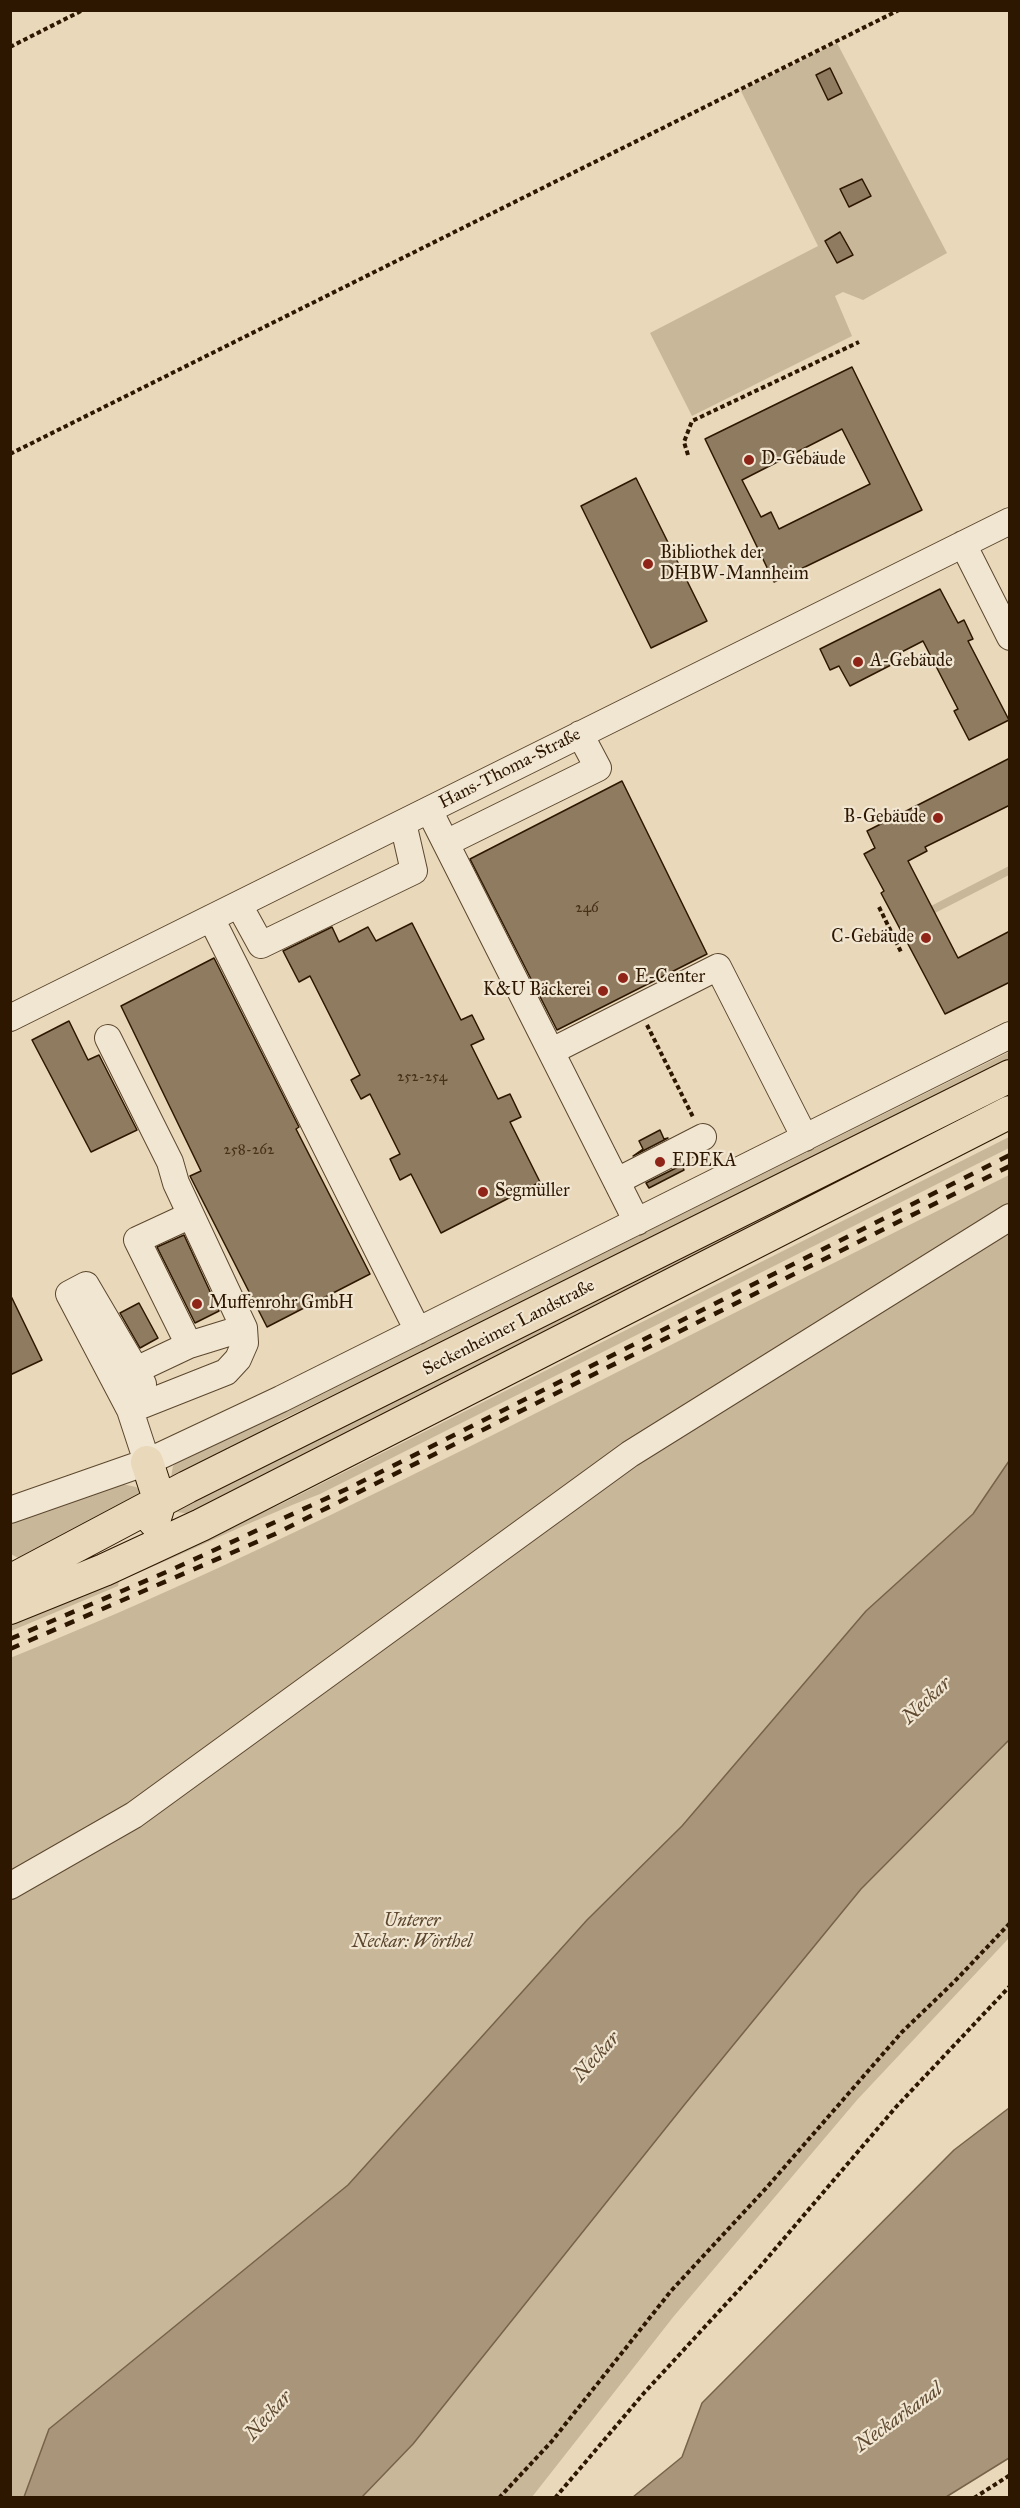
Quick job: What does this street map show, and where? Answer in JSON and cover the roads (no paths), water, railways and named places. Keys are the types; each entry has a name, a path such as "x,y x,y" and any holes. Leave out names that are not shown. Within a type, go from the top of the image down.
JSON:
{"main road":[{"name":"Seckenheimer Landstraße","path":"10,1581 160,1502 1010,1076"},
{"name":"Seckenheimer Landstraße","path":"10,1608 104,1570 269,1491 1010,1112"},
{"path":"104,1570 144,1535 158,1515 160,1502 147,1462"},
{"path":"10,1563 42,1565"}],"street":[{"name":"Hans-Thoma-Straße","path":"10,1018 1010,521"},
{"path":"963,544 1010,637"},
{"path":"446,843 598,768 580,734"},
{"path":"429,810 633,1215"},
{"path":"239,905 261,945 414,871 403,823"},
{"path":"211,918 418,1331"},
{"path":"552,1051 718,967 805,1138"},
{"name":"Seckenheimer Landstraße","path":"10,1510 147,1462 281,1399 418,1331 633,1215 738,1171 1010,1035"},
{"path":"108,1038 170,1162 176,1184 244,1328 245,1342 242,1351 226,1372 141,1405"},
{"path":"617,1181 703,1137"},
{"path":"189,1345 136,1240 191,1215"},
{"path":"10,1886 134,1815 630,1454 1010,1217"},
{"path":"141,1405 69,1294 86,1285 136,1370 141,1405 147,1462"},
{"path":"136,1370 189,1345 244,1328"}],"water":[{"name":"Neckar","path":"1009,1461 1009,1740 861,1889 685,2104 413,2444 362,2497 24,2497 49,2429 348,2185 587,1920 682,1826 866,1611 973,1514"},
{"name":"Neckarkanal","path":"1009,2108 1009,2458 946,2497 633,2497 682,2457 702,2403 954,2150"}],"railway":[{"path":"10,1639 171,1570 349,1488 1010,1155"},
{"path":"10,1649 275,1534 1010,1166"}],"place":[{"name":"D-Gebäude","path":"749,460"},
{"name":"Bibliothek der DHBW-Mannheim","path":"648,564"},
{"name":"A-Gebäude","path":"858,662"},
{"name":"B-Gebäude","path":"938,818"},
{"name":"C-Gebäude","path":"926,938"},
{"name":"E-Center","path":"623,978"},
{"name":"K&U Bäckerei","path":"603,991"},
{"name":"EDEKA","path":"660,1162"},
{"name":"Segmüller","path":"483,1192"},
{"name":"Muffenrohr GmbH","path":"197,1304"}],"park label":[{"name":"Unterer Neckar: Wörthel","path":"412,1932"}]}
